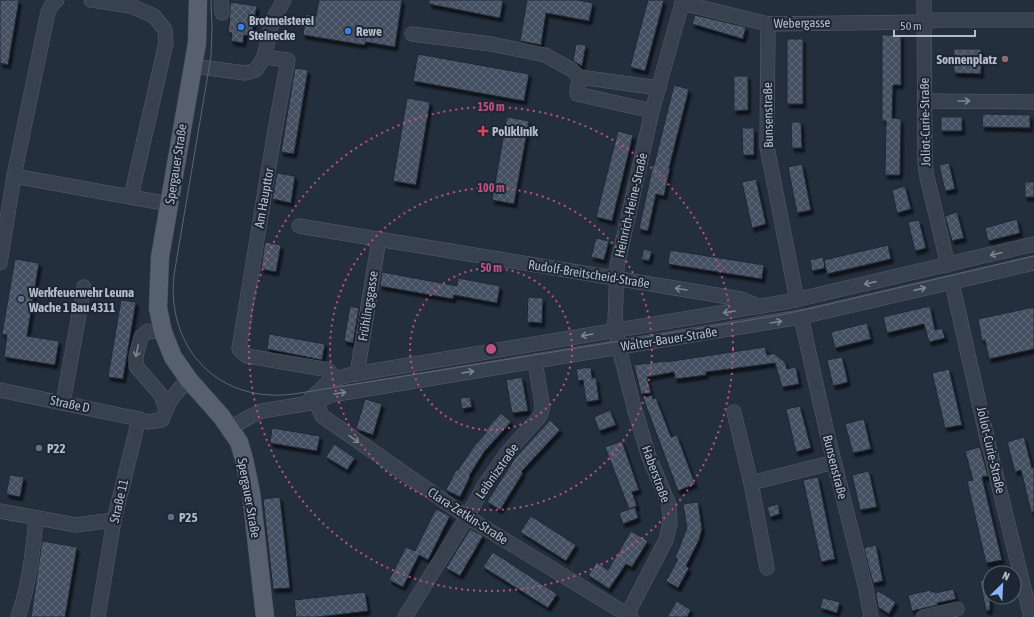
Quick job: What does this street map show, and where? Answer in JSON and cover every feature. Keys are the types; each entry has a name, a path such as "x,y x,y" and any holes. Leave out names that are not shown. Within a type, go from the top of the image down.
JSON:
{"main road":[{"name":"Spergauer Straße","path":"198,0 197,42 160,257 158,308 162,330 173,357 189,380 221,416 239,442 251,492 261,614"}],"street":[{"path":"0,263 14,176 48,12 53,3 57,0"},
{"path":"91,0 131,6 142,10 154,16 165,30 166,43 131,197"},
{"path":"193,66 245,73 256,70 264,58 274,19 284,0"},
{"name":"Joliot-Curie-Straße","path":"924,0 924,155 927,177 948,265"},
{"name":"Webergasse","path":"683,2 768,24 924,22"},
{"name":"Heinrich-Heine-Straße","path":"619,348 616,330 617,266 652,111 683,2"},
{"path":"924,22 937,20 1034,20"},
{"name":"Bunsenstraße","path":"768,24 767,147 797,300"},
{"path":"412,34 491,44 545,55 572,70 579,77 659,88"},
{"name":"Am Haupttor","path":"264,58 288,60 239,349 248,356 324,369 330,372 336,379"},
{"path":"579,77 577,94 652,111"},
{"path":"925,101 1034,102"},
{"path":"14,176 169,204"},
{"name":"Rudolf-Breitscheid-Straße","path":"298,226 741,299 751,302 759,307"},
{"name":"Frühlingsgasse","path":"358,374 379,239"},
{"name":"Walter-Bauer-Straße","path":"310,403 315,395 331,380 358,374 797,300 1034,244"},
{"name":"Walter-Bauer-Straße","path":"230,428 248,417 262,411 310,403 331,395 801,318 1034,263"},
{"name":"Joliot-Curie-Straße","path":"952,283 987,438 1031,617"},
{"path":"63,403 84,287"},
{"name":"Bunsenstraße","path":"801,318 834,462 866,589 871,617"},
{"path":"162,330 148,331 140,337 136,356 136,366 161,395 166,410"},
{"name":"Haberstraße","path":"619,348 649,457 669,506 670,523 666,540 628,616"},
{"name":"Leibnizstraße","path":"405,617 467,517 484,486 507,453 540,416 542,404 535,361"},
{"path":"139,419 147,422 162,420 176,392 189,380"},
{"name":"Straße D","path":"0,390 139,419"},
{"name":"Clara-Zetkin-Straße","path":"310,403 322,416 467,517 628,616"},
{"path":"734,412 767,568"},
{"name":"Straße 11","path":"98,617 114,520 139,419"},
{"path":"750,483 834,462"},
{"path":"0,511 36,519 76,525 114,520"},
{"path":"18,617 24,599 32,558 36,519"},
{"path":"924,617 957,609"}],"building":[{"path":"0,0 19,0 8,65 0,63"},
{"path":"319,0 402,0 395,47 366,42 364,45 303,35 306,14 316,16"},
{"path":"429,0 503,0 500,18 429,4"},
{"path":"527,0 577,0 593,3 589,21 546,13 541,45 520,41"},
{"path":"648,0 664,0 645,71 630,67"},
{"path":"230,2 257,6 251,36 244,35 243,43 231,41 232,33 228,32"},
{"path":"695,15 746,27 743,39 692,24"},
{"path":"882,35 901,35 901,85 893,85 892,118 901,119 900,175 885,175 886,121 882,121"},
{"path":"787,39 803,39 803,104 787,104"},
{"path":"576,44 586,45 582,66 573,61"},
{"path":"954,49 981,49 981,74 954,73"},
{"path":"418,54 529,74 524,101 413,81"},
{"path":"295,68 308,70 294,154 281,152"},
{"path":"734,76 748,76 748,110 734,111"},
{"path":"674,85 689,89 669,168 664,196 656,194 648,231 639,229 653,165"},
{"path":"407,98 430,102 416,185 393,181"},
{"path":"983,114 1030,115 1030,128 982,127"},
{"path":"507,117 529,121 514,204 492,200"},
{"path":"941,117 962,117 962,131 941,131"},
{"path":"791,122 801,122 802,148 792,148"},
{"path":"742,128 754,128 754,155 743,155"},
{"path":"618,131 633,135 612,221 596,217"},
{"path":"949,163 955,189 945,191 939,165"},
{"path":"802,164 811,210 797,213 788,167"},
{"path":"277,173 295,176 291,203 272,199"},
{"path":"756,179 766,224 752,228 742,182"},
{"path":"1025,182 1034,182 1034,197 1025,197"},
{"path":"905,186 911,209 897,213 892,190"},
{"path":"957,212 964,238 952,241 945,216"},
{"path":"1017,219 1020,233 988,241 985,228"},
{"path":"919,220 926,248 915,251 908,222"},
{"path":"596,238 609,241 604,260 591,257"},
{"path":"265,242 281,245 276,272 261,269"},
{"path":"888,245 891,259 827,274 824,260"},
{"path":"644,249 652,251 649,261 641,259"},
{"path":"670,250 764,265 762,279 668,264"},
{"path":"823,257 825,268 812,271 810,260"},
{"name":"Werkfeuerwehr Leuna Wache 1 Bau 4311","path":"15,259 39,263 27,336 59,341 55,365 4,357 7,335 2,334"},
{"path":"382,272 457,286 458,278 500,286 497,303 454,295 453,299 380,286"},
{"path":"528,297 543,298 542,323 527,322"},
{"path":"121,300 136,302 123,379 108,377"},
{"path":"350,306 359,308 353,343 344,341"},
{"path":"930,306 935,330 942,328 945,338 929,342 924,324 887,333 883,317"},
{"path":"1034,307 1034,349 989,359 985,340 982,341 978,319"},
{"path":"867,323 871,339 835,348 831,332"},
{"path":"269,334 325,344 322,360 267,349"},
{"path":"765,347 767,355 773,354 772,352 785,362 787,369 796,367 799,384 782,387 775,363 706,372 706,375 675,379 674,372 647,377 651,393 641,394 634,365 666,362"},
{"path":"842,357 848,382 833,386 827,360"},
{"path":"591,367 592,378 596,378 599,400 586,402 583,380 578,381 576,369"},
{"path":"949,369 962,425 945,428 932,373"},
{"path":"522,377 528,411 512,413 506,380"},
{"path":"652,395 653,399 656,398 671,437 677,435 695,484 678,491 643,398"},
{"path":"470,397 472,407 462,409 460,398"},
{"path":"365,399 382,404 373,435 356,429"},
{"path":"800,406 811,448 796,452 786,409"},
{"path":"610,410 616,425 599,431 594,417"},
{"path":"501,413 511,422 484,452 469,476 470,477 460,497 446,490 456,470 458,470 475,445 487,432 485,431"},
{"path":"864,419 871,449 853,453 845,424"},
{"path":"550,420 560,430 521,472 523,473 500,510 487,502 515,458"},
{"path":"272,428 320,436 317,451 270,443"},
{"path":"1024,437 1032,468 1034,467 1034,512 1031,512 1021,470 1015,472 1007,442"},
{"path":"622,441 639,490 632,492 637,506 629,509 605,447"},
{"path":"334,444 355,458 347,470 326,457"},
{"path":"980,447 988,476 982,477 1002,560 986,563 967,481 973,480 965,451"},
{"path":"869,471 877,507 860,510 852,475"},
{"path":"10,475 24,477 20,497 6,494"},
{"path":"818,477 835,559 821,562 803,480"},
{"path":"280,497 290,588 273,589 263,499"},
{"path":"698,502 702,529 699,540 686,566 689,568 678,588 666,581 678,559 675,558 687,528 683,504"},
{"path":"778,504 780,514 770,517 767,507"},
{"path":"635,507 638,518 623,524 619,513"},
{"path":"436,509 450,516 428,560 419,555 403,587 389,580 406,547 415,551"},
{"path":"531,516 576,545 566,561 520,532"},
{"path":"470,529 483,536 460,576 446,568"},
{"path":"631,531 648,541 632,567 626,564 609,589 588,575 597,562 608,570"},
{"path":"42,541 77,547 65,617 31,617"},
{"path":"876,545 883,581 873,583 864,548"},
{"path":"493,552 557,594 548,608 483,567"},
{"path":"980,581 982,581 982,591"},
{"path":"953,589 956,599 912,611 908,595 931,590 931,592 935,591 935,593"},
{"path":"878,591 896,602 889,614 878,607 876,594"},
{"path":"365,592 368,611 317,617 296,617 294,600"},
{"path":"823,598 840,602 837,613 820,608"},
{"path":"677,601 691,610 687,617 667,617"},
{"path":"985,605 990,605 990,610 986,611"}],"tram line":[{"path":"211,0 211,56 174,275 174,302 179,326 189,348 203,366 221,380 242,390 267,395 294,394 775,316 1034,256"}],"place":[{"name":"Brotmeisterei Steinecke","path":"241,27"},
{"name":"Rewe","path":"348,31"},
{"name":"Sonnenplatz","path":"1005,59"},
{"name":"Poliklinik","path":"483,131"},
{"name":"Werkfeuerwehr Leuna Wache 1 Bau 4311","path":"21,299"},
{"name":"P22","path":"39,448"},
{"name":"P25","path":"171,517"}]}
